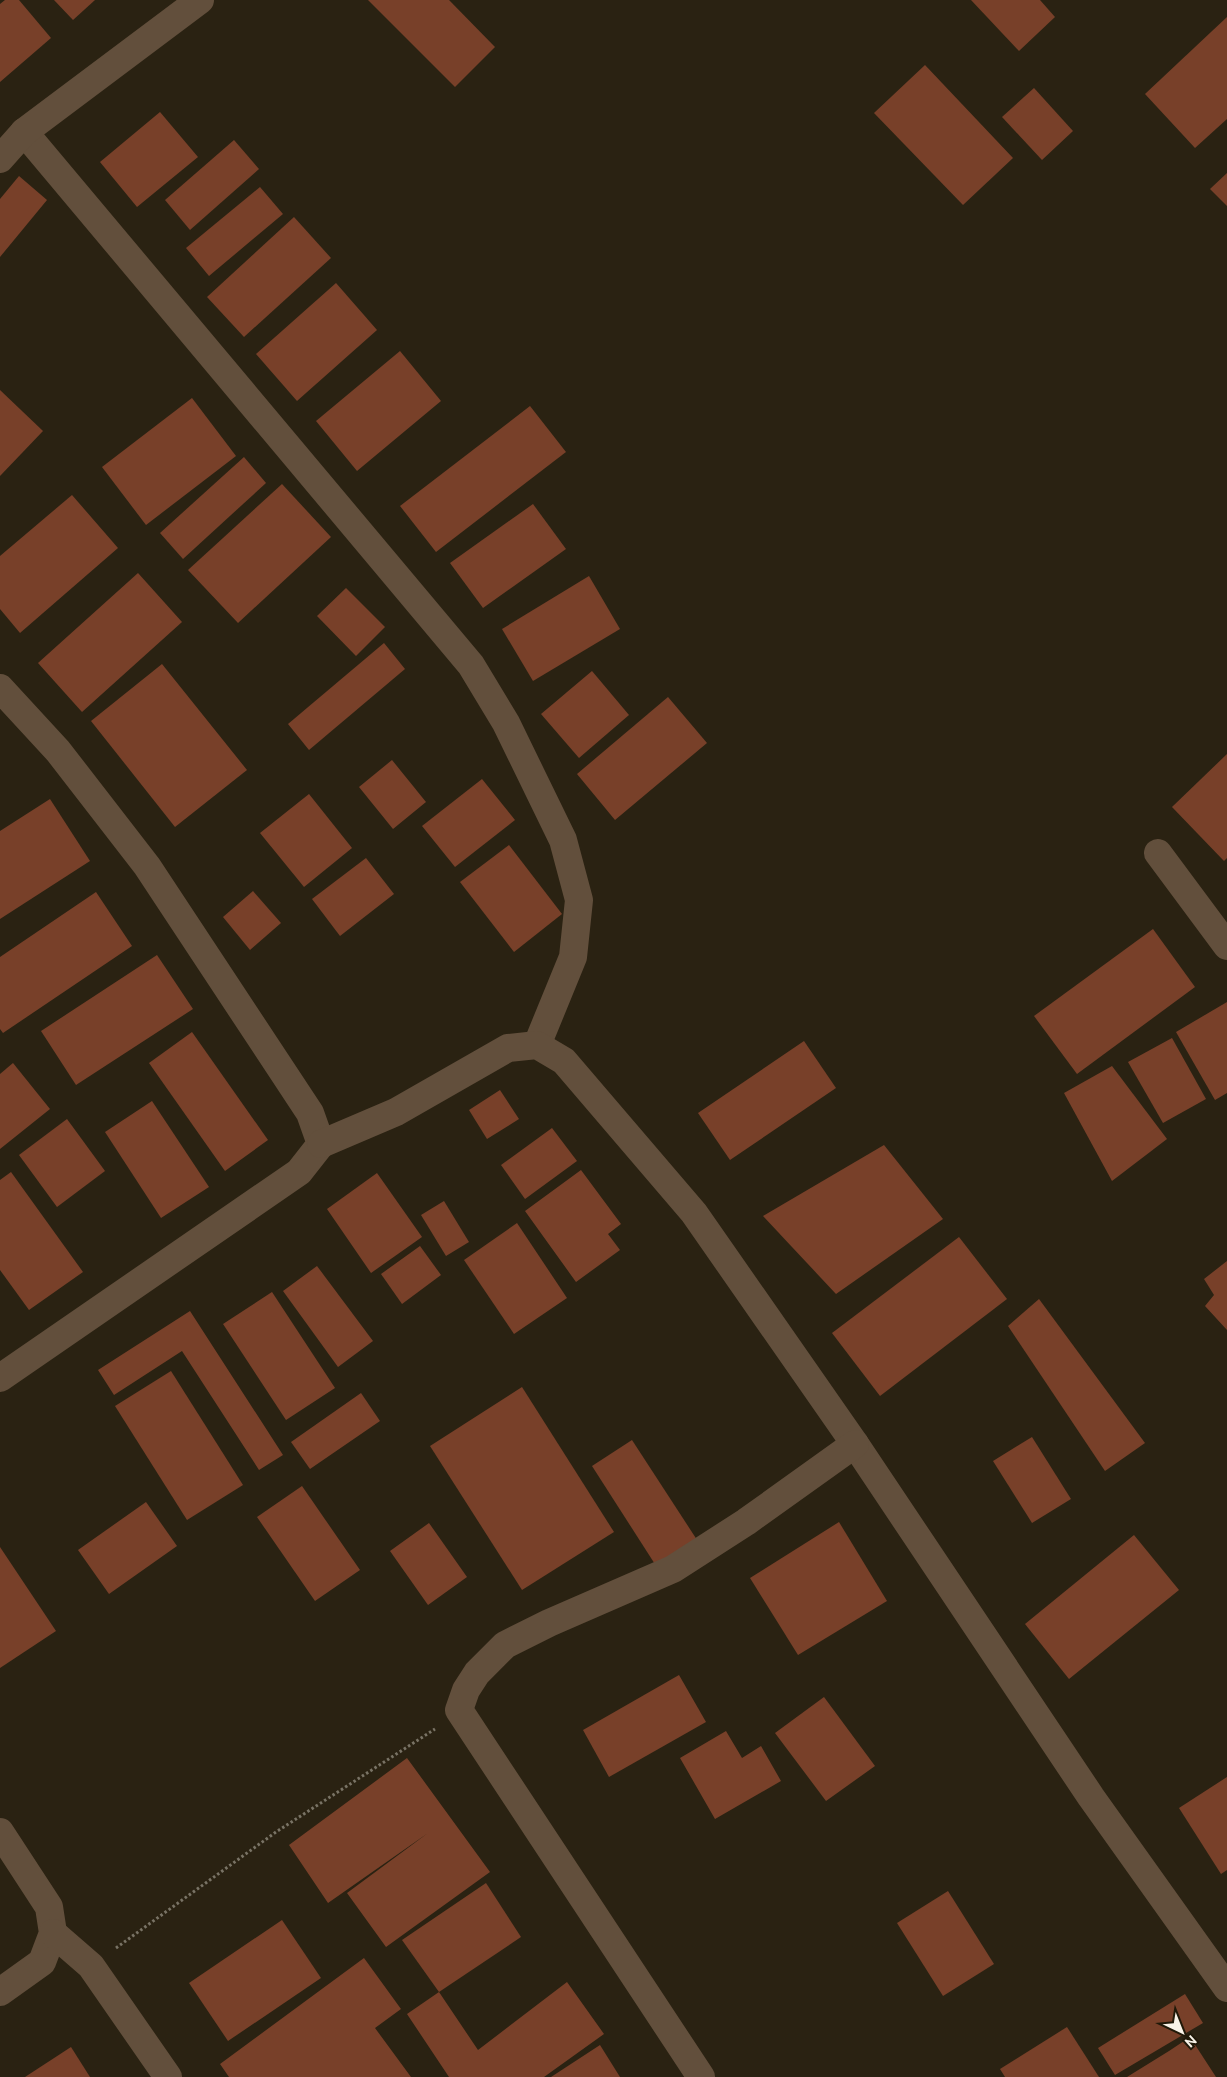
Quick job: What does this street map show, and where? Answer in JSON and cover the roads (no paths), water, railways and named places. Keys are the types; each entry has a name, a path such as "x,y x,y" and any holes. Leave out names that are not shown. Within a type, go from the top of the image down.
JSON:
{"street":[{"path":"0,159 24,132 200,0"},
{"path":"24,132 471,665 506,723 563,840 579,900 573,957 537,1045"},
{"path":"0,688 58,751 147,866 310,1113 321,1144"},
{"path":"1158,853 1227,946"},
{"path":"0,1378 299,1172 321,1144 396,1112 508,1048 537,1045 564,1061 694,1213 855,1444 1091,1797 1227,1988"},
{"path":"701,2077 459,1710 466,1690 477,1673 505,1645 673,1569 746,1522 855,1444"},
{"path":"0,1832 49,1907 53,1933 42,1962 0,1992"},
{"path":"53,1933 91,1966 168,2077"}]}
